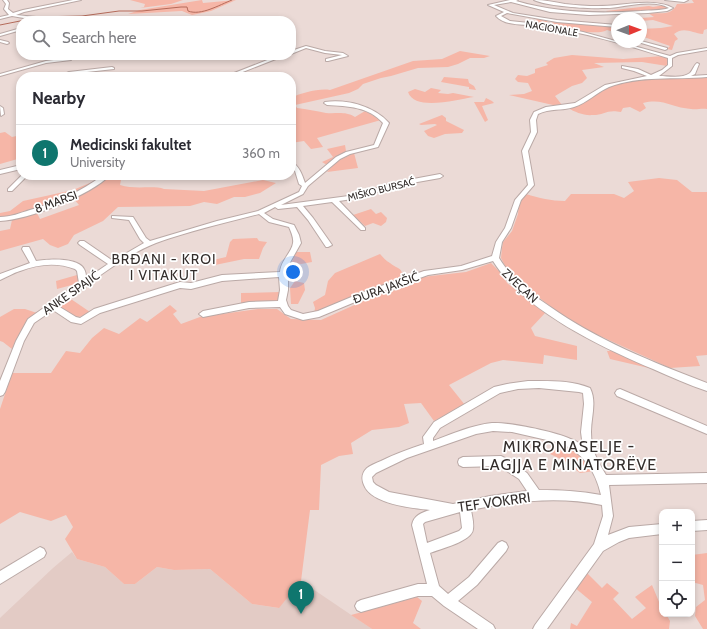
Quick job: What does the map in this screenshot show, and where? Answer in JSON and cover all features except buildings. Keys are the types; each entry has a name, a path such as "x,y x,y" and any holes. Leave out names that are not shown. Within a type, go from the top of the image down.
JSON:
{"street":[{"path":"4,0 8,4 6,9"},
{"path":"0,18 23,10 79,0"},
{"path":"517,0 491,4 507,12 529,16 557,21 611,26"},
{"path":"512,1 540,9 576,14 617,15 667,10 671,8 667,4 654,0 641,0 618,6 600,7 566,5 536,0"},
{"path":"667,0 686,0"},
{"path":"0,10 6,9"},
{"path":"6,9 16,17"},
{"path":"529,16 540,9"},
{"name":"NACIONALE","path":"507,12 498,16 503,20 511,22 542,25 589,34 611,40"},
{"path":"0,36 16,30"},
{"path":"589,34 598,32 606,33"},
{"path":"0,41 7,43"},
{"path":"647,44 665,49"},
{"path":"296,50 306,47 346,56 328,60"},
{"name":"NACIONALE","path":"639,48 670,57"},
{"path":"654,77 666,71 670,65 670,57 677,54 707,49"},
{"path":"67,60 70,63 70,72"},
{"path":"239,72 271,60"},
{"path":"0,75 46,62 70,63"},
{"path":"683,78 693,73 697,64"},
{"path":"624,67 654,77 683,78 707,76"},
{"path":"88,72 112,68"},
{"name":"ZVEÇAN","path":"654,77 610,85 574,105 553,107 539,111 535,115 533,120 534,132 525,151 531,184 518,200 508,228 499,242 495,258 514,283 558,318 598,340 671,373 707,387"},
{"path":"273,207 301,193 306,185 338,158 348,153 376,146 386,123 375,114 361,106 327,103"},
{"path":"0,108 1,114"},
{"path":"0,172 16,168"},
{"path":"296,169 302,184 306,185"},
{"name":"MIŠKO BURSAĆ","path":"273,207 358,197 394,184 440,176"},
{"path":"10,190 20,180"},
{"name":"8 MARSI","path":"0,219 12,218 54,205 78,195 100,180"},
{"path":"334,200 363,229"},
{"path":"299,205 328,245"},
{"name":"ANKE SPAJIĆ","path":"0,392 13,356 31,321 83,284 113,264 149,244 176,234 260,212 273,207"},
{"path":"203,314 249,306 283,304 285,282 283,274 288,258 297,243 296,235 292,226 269,221 265,219 260,212"},
{"path":"114,218 131,218 143,240 149,244"},
{"path":"82,244 113,264"},
{"path":"26,249 34,264"},
{"name":"ÐURA JAKŠIĆ","path":"283,304 288,312 294,315 303,317 310,316 364,295 428,273 462,268 495,258"},
{"path":"0,277 34,264 53,261 75,265 81,270 83,284"},
{"path":"53,306 74,320 78,321 97,311 180,285 191,286 222,278 283,274"},
{"path":"429,447 428,437 437,425 497,390 533,384 564,386 580,388 587,391 589,404 586,432 590,458"},
{"path":"620,393 707,430"},
{"path":"451,508 406,501 376,492 372,489 367,480 367,476 372,470 404,455 476,430 502,427 561,439 571,443 590,458 603,480 608,516 600,547"},
{"name":"TEF VOKRRI","path":"463,462 501,461 523,476 538,496"},
{"path":"603,480 707,478"},
{"name":"TEF VOKRRI","path":"451,508 496,499 538,496 579,495 607,501"},
{"path":"424,550 457,538 468,530 465,506"},
{"path":"451,508 422,518 418,521 417,525 434,590 448,602 489,629"},
{"path":"695,526 707,525"},
{"path":"539,629 600,547 611,538 624,533 659,529"},
{"path":"448,602 473,581 502,547"},
{"path":"0,578 40,553"},
{"path":"361,606 418,590 434,590"}],"shaded area":[{"path":"130,0 183,0 171,4 140,8 144,7 145,4"},
{"path":"202,0 203,3 236,0 211,11 192,15 182,11 128,14 140,10"},
{"path":"692,0 707,0 707,29 704,30 703,34 681,30 674,34 678,39 675,41 672,50 667,49 670,46 647,38 647,29 673,26 653,20 647,20 647,18 654,17 648,13 665,13 675,8 677,4 694,3"},
{"path":"665,5 667,7 664,9 631,12 611,12 611,14 609,14 606,11 649,6 653,7"},
{"path":"537,19 548,21 546,23 551,24 553,22 611,27 611,31 607,30 602,32 583,32 532,23 533,21 540,22 535,21"},
{"path":"460,51 490,56 484,58 470,58 448,67 418,68 363,84 358,89 349,93 296,105 296,96 299,94 310,91 330,90 413,61 442,59"},
{"path":"572,55 623,59 663,56 668,58 667,66 642,62 594,63 604,67 582,70 587,78 582,83 572,86 555,96 562,105 553,105 509,95 524,94 532,91 528,83 518,82 515,79 518,75 527,76 535,73 535,69 548,65 546,63 554,58"},
{"path":"444,77 468,79 469,83 474,86 476,90 469,89 469,87 441,82"},
{"path":"707,77 707,109 684,108 662,102 650,102 643,103 646,108 640,112 630,107 623,108 621,112 612,111 597,115 586,115 568,108 581,103 607,88 621,83 642,80"},
{"path":"431,88 441,90 438,93 453,93 474,97 448,102 428,103 419,102 412,98 408,92 415,89 425,92"},
{"path":"486,98 494,103 482,106 488,120 485,122 474,102 484,102"},
{"path":"296,106 297,108 326,113 344,113 355,117 365,111 381,120 317,138 323,147 311,149 304,141 296,142"},
{"path":"442,115 446,118 446,121 464,130 462,133 445,134 434,138 428,136 424,131 437,125 419,124"},
{"path":"5,132 12,137 16,136 16,159 0,164 0,133"},
{"path":"345,145 346,151 327,165 322,162 333,157 327,149"},
{"path":"354,153 358,168 327,172 336,162"},
{"path":"659,178 677,180 692,192 707,192 707,355 696,356 700,366 670,368 578,326 518,281 505,266 501,258 503,242 512,231 518,214 519,203 526,194 560,201 565,201 571,194 614,194 624,198 634,191 628,182"},
{"path":"97,180 89,187 65,199 37,209 0,218 0,213 10,211 23,201 73,190"},
{"path":"105,180 121,180 120,185 126,186 204,191 263,180 276,183 260,193 245,197 234,197 217,204 204,202 190,206 118,207 103,221 74,235 68,244 58,248 50,245 43,239 0,251 0,231 10,229 12,220 36,211 40,219 79,205 73,198 96,187"},
{"path":"371,209 376,214 381,212 387,218 386,222 381,226 373,223 365,226 353,215"},
{"path":"257,238 259,241 267,242 259,259 244,259 215,265 213,260 226,257 230,242 233,239"},
{"path":"296,252 310,252 312,262 301,264 292,262"},
{"path":"380,254 387,261 401,270 404,279 362,292 314,314 315,308 313,302 325,295 328,281 335,273"},
{"path":"491,263 503,275 507,283 546,312 531,328 535,336 577,346 577,360 544,355 543,364 503,360 491,363 449,385 465,405 434,421 421,403 404,404 409,423 399,427 372,430 351,443 353,454 339,456 321,465 319,510 310,510 301,581 279,608 252,604 210,569 174,570 157,567 135,584 124,584 105,567 77,559 65,539 73,527 66,515 51,521 20,512 0,524 0,409 12,373 51,373 66,351 80,353 92,338 104,328 119,334 140,318 147,322 170,305 177,311 173,314 181,324 200,317 258,309 277,309 291,319 321,320 370,298 412,285 422,277 466,272"},
{"path":"77,275 79,283 57,289 56,281"},
{"path":"295,281 304,283 305,290 298,304 291,304 290,288"},
{"path":"281,292 279,302 241,305 241,293"},
{"path":"68,297 90,312 80,317 69,315 57,306"},
{"path":"14,309 25,309 37,313 22,330 12,349 0,341 0,317"},
{"path":"607,351 617,351 666,372 610,359"},
{"path":"550,438 570,445 595,471 580,473 565,461 550,454"},
{"path":"72,552 77,559 105,567 124,584 135,584 157,567 174,570 210,569 252,604 278,608 301,581 372,629 0,629 0,618"},
{"path":"707,553 707,629 703,629 695,616 696,607 705,600 703,585 695,583 695,555"},
{"path":"587,573 602,588 607,583 619,593 613,599 632,619 646,608 635,597 652,585 659,602 659,617 668,617 670,621 669,629 570,629 571,623 577,626 592,602 574,587"},
{"path":"417,597 422,601 413,623 421,629 372,629 351,615"}],"waterway":[{"path":"82,16 119,11 142,11 181,7 187,7 188,11 199,12 232,0"},
{"path":"0,25 16,22"}],"place":[{"name":"Medicinski fakultet","path":"301,614"}],"district":[{"name":"BRĐANI - KROI I VITAKUT","path":"164,268"},
{"name":"MIKRONASELJE - LAGJJA E MINATORËVE","path":"569,455"}]}
